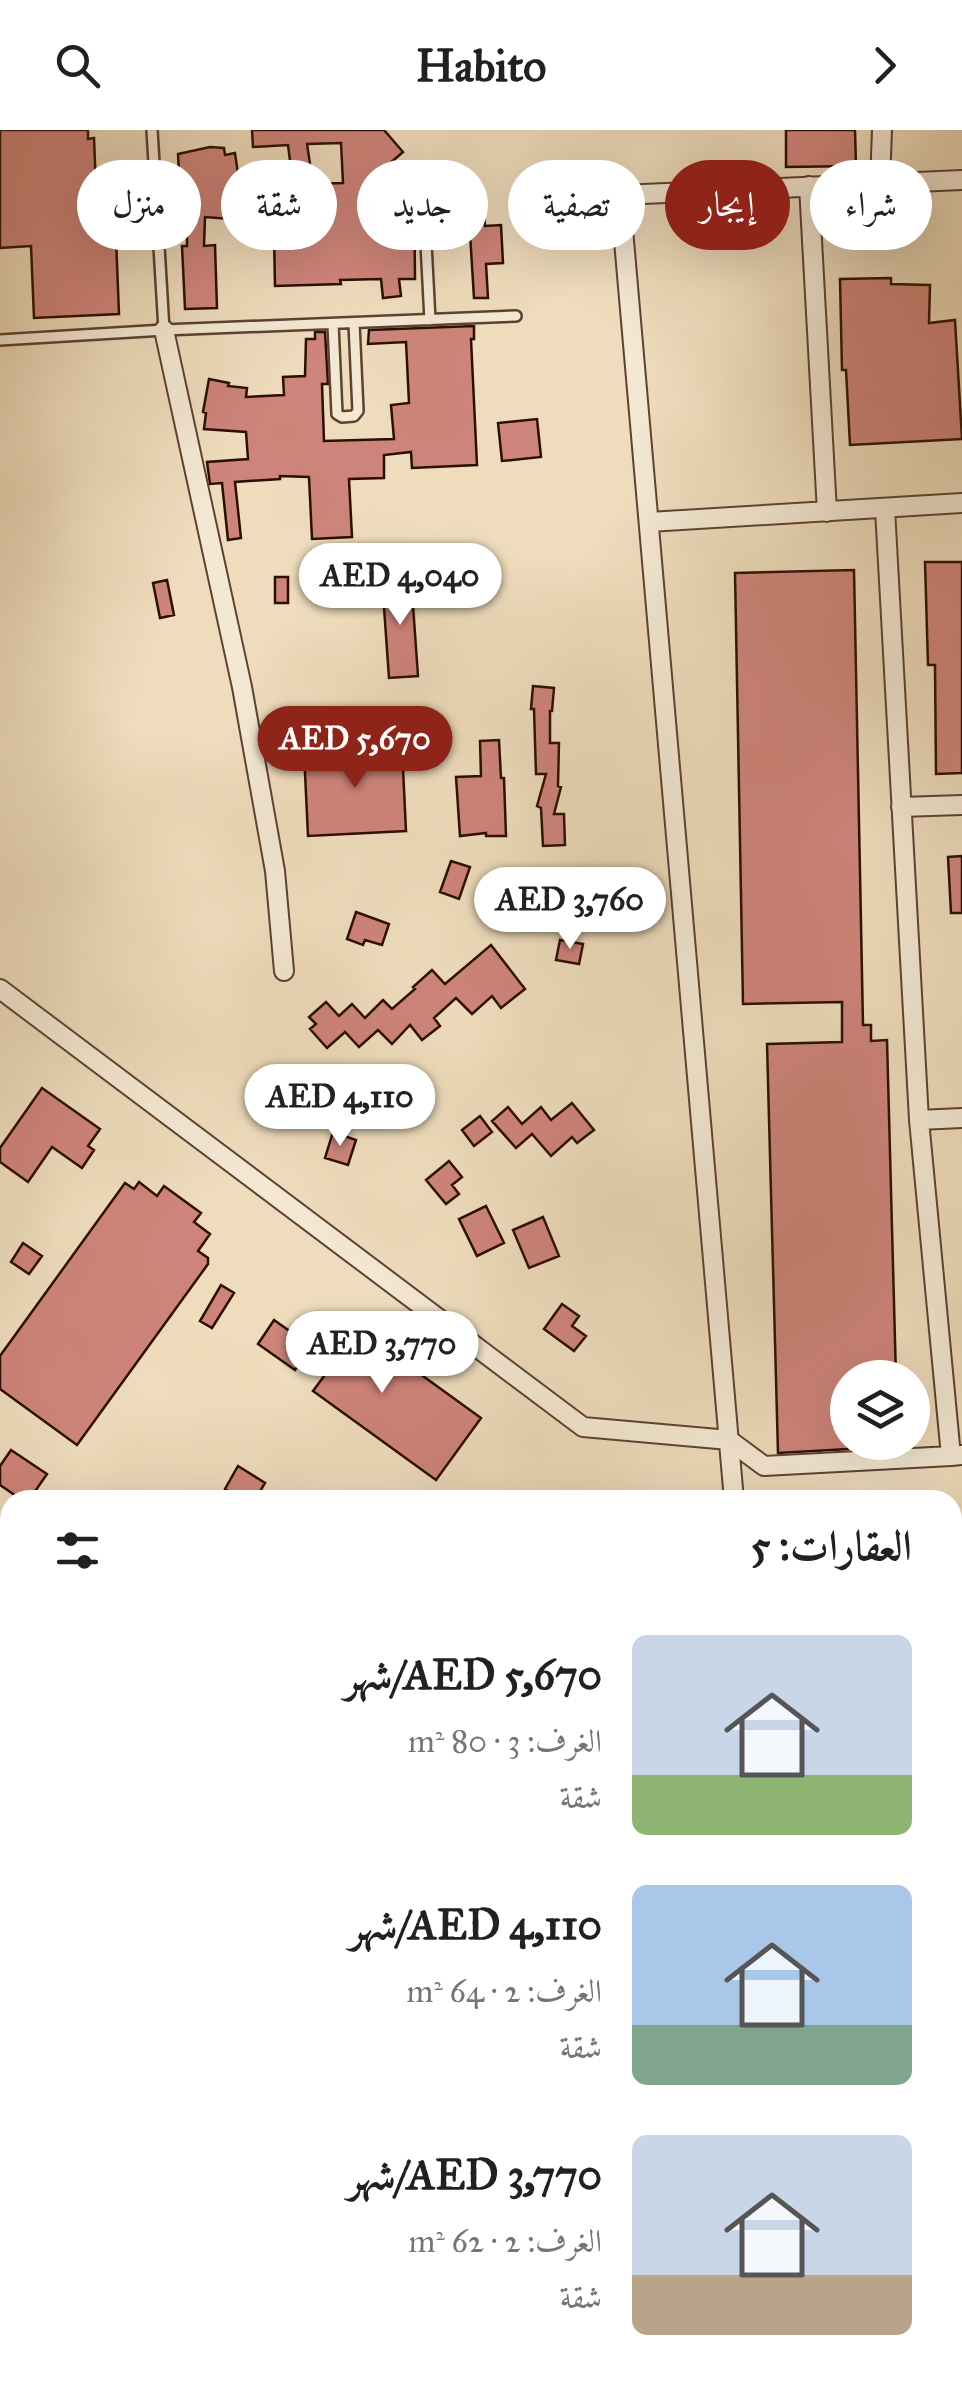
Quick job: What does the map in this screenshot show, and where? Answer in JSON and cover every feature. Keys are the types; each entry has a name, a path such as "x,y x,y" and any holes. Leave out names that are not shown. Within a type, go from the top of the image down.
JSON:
{"street":[{"path":"881,160 882,130"},
{"path":"932,181 962,180"},
{"path":"733,1490 620,195 809,186 827,512"},
{"path":"164,330 245,705 276,872 284,971"},
{"path":"648,522 962,503"},
{"path":"0,989 583,1427 729,1440 764,1466 956,1455 919,1120 885,508"},
{"path":"902,807 962,804"},
{"path":"919,1120 962,1118"}],"lane":[{"path":"152,130 164,330"},
{"path":"427,250 430,320"},
{"path":"0,340 516,316"},
{"path":"334,324 338,414 342,417 354,416 358,411 354,323"}],"building":[{"path":"0,130 88,130 88,139 94,138 95,160 77,160 77,250 116,250 119,314 34,318 31,246 0,248"},
{"path":"252,130 384,130 403,152 394,160 357,160 357,250 415,250 415,279 399,279 401,296 383,298 381,279 275,286 274,250 337,250 337,183 343,183 341,143 307,144 309,160 290,160 288,145 253,147"},
{"path":"786,130 855,130 856,160 810,160 810,167 790,167 790,160 786,160"},
{"path":"210,147 224,148 225,155 235,153 236,160 221,160 221,218 205,217 204,246 215,245 217,308 185,309 182,250 201,250 201,160 178,160 178,154"},
{"path":"501,225 503,263 486,264 488,298 474,298 471,250 488,250 488,226"},
{"path":"891,278 891,284 930,285 929,323 955,320 962,439 850,445 846,370 842,370 840,279"},
{"path":"474,326 471,339 477,465 412,468 411,452 384,455 384,478 349,479 352,537 312,539 309,477 235,482 241,538 228,540 222,483 210,484 207,462 248,459 246,432 204,429 209,379 247,388 246,397 284,395 283,377 305,376 306,339 315,339 315,332 325,332 328,384 322,384 324,441 394,439 391,405 409,403 406,342 368,344 369,330"},
{"path":"537,419 541,457 502,461 498,423"},
{"path":"925,562 962,562 962,773 936,774 935,665 928,665"},
{"path":"854,570 863,1025 871,1025 871,1041 887,1040 896,1360 830,1360 830,1450 778,1453 767,1044 842,1042 842,1002 743,1004 735,573"},
{"path":"275,577 288,577 288,603 275,603"},
{"path":"411,577 418,676 389,678 382,579"},
{"path":"167,580 174,615 160,618 153,583"},
{"path":"533,686 554,688 550,743 559,743 561,787 554,814 564,814 565,845 543,846 541,808 537,806 546,774 536,774"},
{"path":"499,740 506,836 460,836 456,777 481,776 480,741"},
{"path":"402,747 406,831 308,836 304,752"},
{"path":"962,856 962,913 951,913 948,857"},
{"path":"451,861 470,867 459,899 440,892"},
{"path":"356,912 389,924 382,945 365,940 363,945 347,939"},
{"path":"560,940 583,944 579,964 556,960"},
{"path":"491,945 525,989 501,1008 492,996 472,1014 456,998 434,1018 440,1026 422,1040 410,1025 392,1044 378,1030 359,1047 345,1032 327,1048 310,1029 316,1024 309,1017 326,1002 339,1016 352,1004 365,1018 383,1000 392,1009 432,970 445,984"},
{"path":"42,1088 100,1129 88,1146 94,1150 82,1168 52,1147 28,1182 0,1162 0,1148"},
{"path":"572,1103 594,1130 577,1143 572,1137 551,1156 532,1134 516,1148 492,1121 508,1107 522,1124 541,1107 551,1120"},
{"path":"480,1116 492,1132 474,1146 462,1130"},
{"path":"333,1132 356,1140 348,1165 325,1158"},
{"path":"449,1161 462,1177 452,1185 459,1194 446,1204 426,1180"},
{"path":"139,1182 157,1196 164,1186 201,1213 194,1222 210,1234 198,1251 208,1258 208,1264 77,1445 0,1389 0,1356 125,1183 134,1189"},
{"path":"486,1206 504,1243 477,1256 459,1219"},
{"path":"543,1217 559,1256 529,1268 513,1230"},
{"path":"23,1243 42,1256 29,1274 11,1262"},
{"path":"221,1285 234,1293 212,1328 200,1321"},
{"path":"562,1304 579,1316 572,1326 586,1336 574,1351 544,1329"},
{"path":"274,1320 301,1339 308,1328 342,1352 358,1329 481,1418 436,1480 313,1391 330,1368 307,1352 295,1370 258,1344"},
{"path":"11,1450 47,1474 36,1490 7,1490 0,1485 0,1466"},
{"path":"238,1466 265,1483 261,1490 225,1489"}]}
